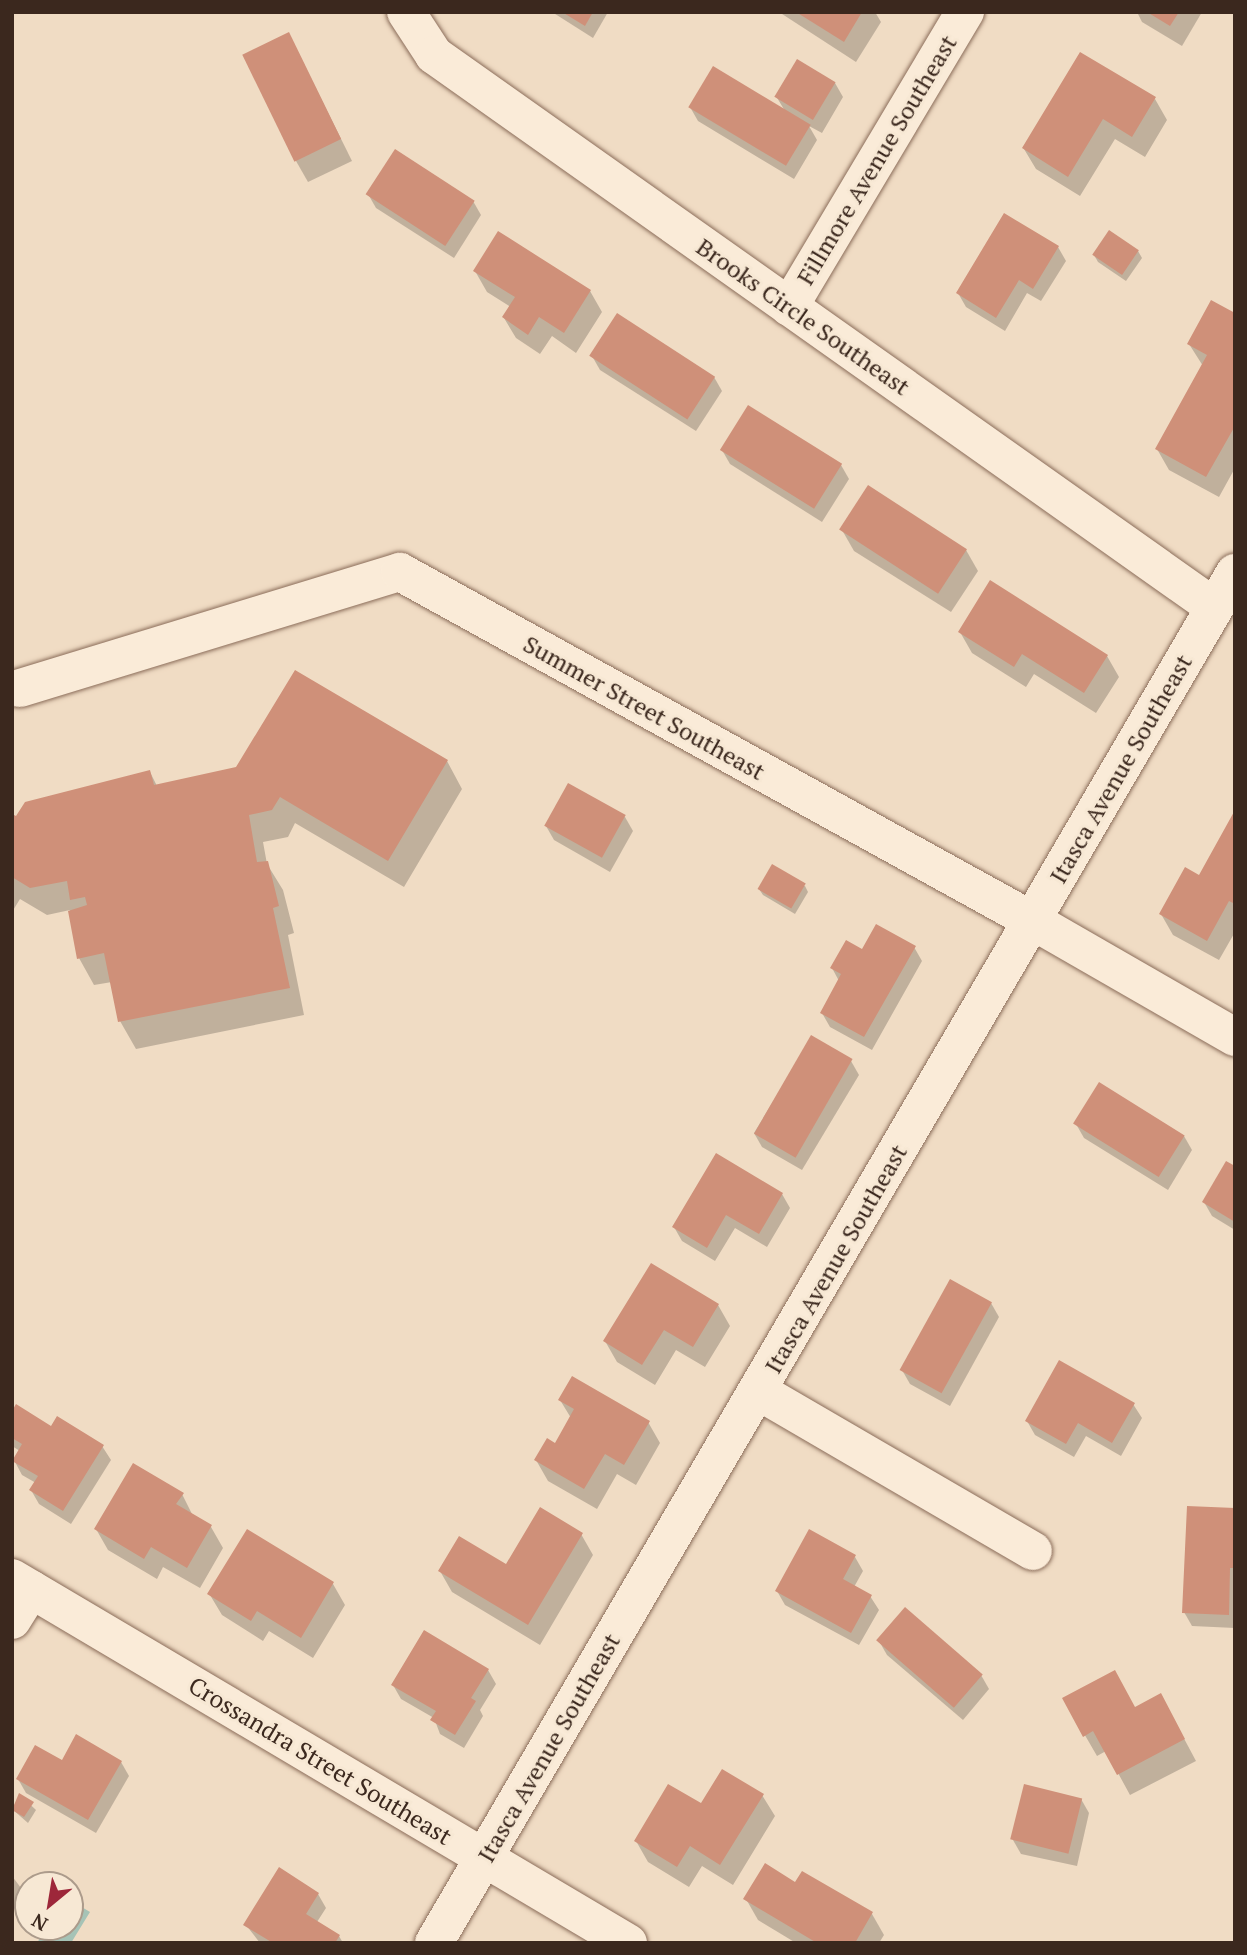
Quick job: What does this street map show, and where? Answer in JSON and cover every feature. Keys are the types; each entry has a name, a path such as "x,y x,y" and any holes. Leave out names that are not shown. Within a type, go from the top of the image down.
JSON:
{"street":[{"name":"Brooks Circle Southeast","path":"406,12 434,55 1214,607"},
{"name":"Fillmore Avenue Southeast","path":"789,307 965,12"},
{"name":"Summer Street Southeast","path":"20,688 400,572 1033,921 1235,1037"},
{"name":"Itasca Avenue Southeast","path":"434,1943 1235,573"},
{"path":"758,1391 1033,1550"},
{"name":"Crossandra Street Southeast","path":"18,1596 484,1858 628,1943"}],"shaded area":[{"path":"84,1908 90,1912 84,1922"},
{"path":"38,1941 72,1941 71,1943 37,1943"}],"building":[{"path":"562,12 593,12 585,26"},
{"path":"796,12 862,12 844,42"},
{"path":"1147,12 1179,12 1170,26"},
{"path":"289,32 341,139 294,162 242,55"},
{"path":"1080,52 1156,97 1132,137 1103,119 1068,177 1022,148"},
{"path":"797,59 836,82 813,120 774,97"},
{"path":"713,66 811,125 786,166 688,107"},
{"path":"395,149 475,201 445,246 366,194"},
{"path":"1004,213 1059,246 1033,289 1019,280 996,318 956,293"},
{"path":"1109,230 1139,250 1122,275 1092,255"},
{"path":"498,231 591,290 564,333 539,317 528,335 502,317 515,297 473,271"},
{"path":"1211,300 1235,313 1235,426 1206,477 1155,449 1207,355 1187,344"},
{"path":"617,313 715,377 687,419 589,356"},
{"path":"748,405 842,464 814,509 720,450"},
{"path":"868,485 967,549 938,594 839,529"},
{"path":"990,580 1108,655 1084,693 1022,654 1014,667 958,632"},
{"path":"295,670 448,760 388,861 280,797 272,810 249,815 257,862 268,861 279,906 273,908 290,988 118,1022 104,953 77,959 68,911 87,905 85,897 70,900 67,881 30,888 12,877 12,814 16,816 25,802 150,770 154,785 236,767"},
{"path":"568,783 626,815 602,858 544,826"},
{"path":"1235,810 1235,904 1229,901 1207,941 1159,914 1185,867 1199,875"},
{"path":"772,864 806,884 791,909 758,889"},
{"path":"876,924 916,946 864,1037 820,1013 841,974 830,968 846,940 862,949"},
{"path":"811,1035 853,1059 796,1158 754,1134"},
{"path":"1099,1082 1185,1136 1159,1177 1073,1124"},
{"path":"716,1153 783,1193 759,1234 726,1215 707,1248 672,1227"},
{"path":"1226,1161 1235,1166 1235,1222 1202,1202"},
{"path":"651,1263 719,1304 693,1347 664,1330 642,1365 603,1341"},
{"path":"950,1279 992,1302 942,1393 900,1370"},
{"path":"1059,1360 1135,1403 1112,1443 1078,1423 1066,1444 1025,1421"},
{"path":"572,1376 650,1421 624,1465 605,1454 584,1489 534,1460 547,1438 555,1443 574,1409 558,1400"},
{"path":"16,1404 51,1426 57,1416 104,1445 63,1511 29,1490 38,1476 12,1461 22,1444 12,1438 12,1411"},
{"path":"133,1463 184,1493 176,1504 212,1525 187,1568 151,1547 144,1559 94,1529"},
{"path":"1187,1506 1235,1508 1235,1568 1230,1568 1229,1615 1182,1613"},
{"path":"540,1507 583,1533 528,1625 438,1571 459,1536 506,1564"},
{"path":"247,1529 334,1582 301,1638 257,1611 251,1621 207,1594"},
{"path":"809,1529 856,1555 843,1579 872,1595 851,1633 775,1591"},
{"path":"905,1607 983,1675 954,1708 876,1640"},
{"path":"424,1630 489,1669 471,1698 476,1701 455,1735 430,1720 436,1711 391,1685"},
{"path":"1115,1670 1135,1707 1161,1693 1185,1739 1117,1775 1093,1731 1083,1737 1062,1698"},
{"path":"76,1734 122,1761 88,1820 16,1779 35,1745 62,1760"},
{"path":"722,1769 764,1794 720,1865 690,1846 677,1867 634,1841 668,1784 701,1803"},
{"path":"1024,1784 1082,1799 1068,1854 1010,1839"},
{"path":"19,1793 34,1802 24,1817 12,1810"},
{"path":"765,1863 795,1882 802,1871 873,1912 855,1943 817,1943 743,1899"},
{"path":"279,1867 319,1893 306,1914 340,1935 335,1943 273,1943 243,1925"}]}
